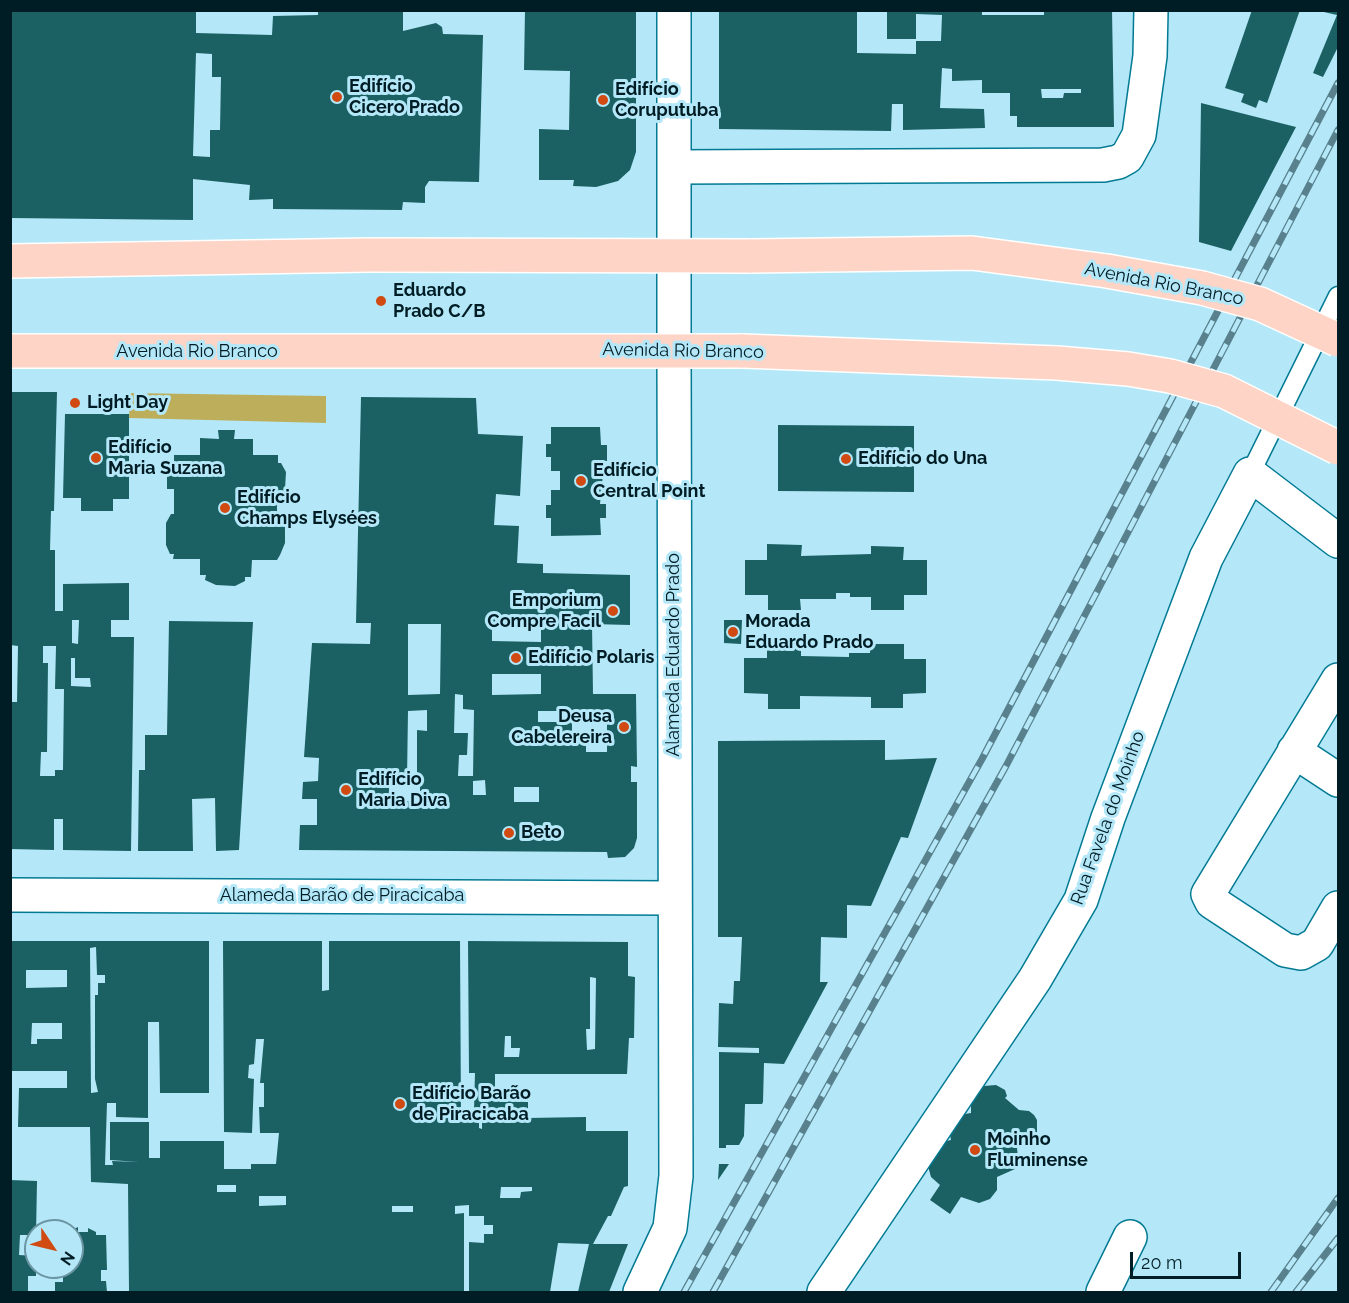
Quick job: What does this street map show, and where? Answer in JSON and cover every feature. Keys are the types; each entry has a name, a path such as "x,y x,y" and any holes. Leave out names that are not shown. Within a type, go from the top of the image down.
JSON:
{"main road":[{"name":"Avenida Rio Branco","path":"10,261 370,255 676,257 972,253 1043,261 1202,288 1260,304 1338,340"},
{"name":"Avenida Rio Branco","path":"10,351 674,350 1057,363 1128,369 1170,376 1224,391 1338,448"}],"street":[{"name":"Alameda Eduardo Prado","path":"640,1293 670,1228 675,1205 674,10"},
{"path":"675,167 1103,165 1127,157 1139,135 1150,56 1151,10"},
{"path":"1250,474 1338,541"},
{"name":"Rua Favela do Moinho","path":"824,1293 1035,979 1081,900 1108,818 1206,558 1250,474"},
{"path":"1338,680 1210,887 1208,894 1212,902 1285,950 1301,953 1317,944 1338,908"},
{"path":"1294,751 1338,780"},
{"name":"Alameda Barão de Piracicaba","path":"10,895 674,897"},
{"path":"1103,1293 1130,1237"}],"lane":[{"path":"1250,474 1338,297"}],"shaded area":[{"path":"130,393 326,396 326,423 129,418"}],"building":[{"path":"10,10 196,10 196,33 272,35 273,16 318,15 318,10 403,10 403,31 436,23 442,27 443,34 483,35 479,182 429,181 425,187 425,203 403,202 402,210 273,209 273,199 249,200 250,185 193,179 193,220 10,218","holes":["196,53 212,54 212,77 221,77 220,130 210,130 210,157 193,156"]},
{"name":"Edifício Coruputuba","path":"525,10 636,11 636,152 630,170 618,181 596,187 573,186 574,180 539,180 539,129 569,130 570,71 524,70"},
{"path":"719,10 857,10 857,53 916,54 916,41 941,41 942,15 916,14 916,39 887,39 887,10 982,10 982,15 1044,15 1044,10 1112,10 1114,127 1017,127 1017,116 1010,116 1010,93 982,93 982,80 952,81 952,69 942,68 940,108 984,109 985,128 903,130 903,104 892,104 891,131 719,129","holes":["1041,89 1081,89 1081,93 1064,93 1063,98 1042,98"]},
{"path":"1252,10 1300,10 1267,103 1259,100 1256,108 1241,102 1244,94 1225,88"},
{"path":"1315,10 1338,10 1338,47 1323,77 1313,73 1337,15"},
{"path":"1201,103 1296,127 1231,251 1199,242"},
{"path":"10,392 57,392 54,511 51,511 50,550 55,550 55,611 63,611 63,584 129,583 129,620 111,620 111,637 134,637 131,851 63,850 63,819 54,819 54,850 10,849 10,702 17,702 18,646 10,645","holes":["72,620 79,620 78,644 72,643","43,646 56,646 55,689 64,689 63,770 55,770 55,776 40,776 41,752 47,752 48,663 43,663","71,658 75,658 75,678 90,678 91,687 71,686"]},
{"path":"361,397 476,398 478,434 523,436 520,496 496,494 494,525 519,526 517,563 543,564 543,573 630,575 630,625 592,624 593,694 636,694 637,767 631,766 631,782 637,782 637,838 634,848 625,857 608,858 607,852 299,850 300,825 317,825 317,799 302,799 303,782 318,781 319,758 304,757 312,643 370,644 371,623 356,623","holes":["408,624 441,624 440,694 408,695","492,624 541,625 541,642 492,641","492,674 541,674 541,694 492,695","455,694 463,695 463,709 474,710 473,776 458,776 459,755 467,755 468,733 454,733","427,710 427,731 417,730 417,780 420,780 420,802 407,801 408,806 389,806 389,779 407,779 408,711","538,711 572,711 572,718 607,718 607,752 586,752 586,735 572,735 572,722 538,722","485,780 486,795 473,795 473,781","514,787 539,787 539,802 514,802"]},
{"name":"Edifício Maria Suzana","path":"65,414 129,414 129,499 113,499 113,511 81,511 81,498 63,498"},
{"name":"Edifício do Una","path":"778,425 914,426 914,492 778,491"},
{"name":"Edifício Central Point","path":"551,427 600,427 601,445 607,445 607,461 599,461 599,470 603,474 600,504 606,504 606,518 600,518 601,535 551,536 551,518 546,518 546,505 551,505 551,490 560,490 560,471 551,471 551,457 546,457 546,444 551,444"},
{"name":"Edifício Champs Elysées","path":"218,430 235,430 234,439 253,439 253,455 278,455 278,463 281,463 286,472 285,489 280,501 277,501 277,515 280,515 285,527 285,543 280,555 277,560 252,560 251,577 245,577 245,581 235,586 216,585 205,580 206,575 200,575 200,559 173,559 174,554 170,554 166,545 166,523 171,514 174,514 174,489 167,489 167,473 174,461 174,455 200,455 200,438 219,439"},
{"path":"767,544 802,545 801,556 871,554 871,546 904,547 903,560 927,560 927,595 904,595 904,610 871,610 871,597 850,597 850,593 836,593 836,599 800,599 801,610 768,610 768,595 745,595 745,560 767,560"},
{"name":"Morada Eduardo Prado","path":"724,620 742,620 741,644 724,643"},
{"path":"169,621 253,622 239,850 216,851 215,798 192,799 193,851 138,851 139,770 145,770 145,735 167,735"},
{"path":"767,644 801,644 801,656 849,657 849,653 870,653 870,644 904,644 904,659 926,659 926,693 903,694 903,708 871,708 871,697 800,696 800,709 768,709 768,694 744,693 744,658 767,658"},
{"path":"885,740 885,760 937,758 908,838 901,837 871,906 847,905 847,938 821,937 820,982 828,982 784,1064 764,1063 763,1102 762,1104 745,1104 744,1136 739,1145 726,1145 726,1148 719,1148 719,1052 759,1053 759,1048 718,1047 719,1003 733,1004 734,981 740,981 742,937 718,937 718,741"},
{"path":"10,941 209,941 209,1093 160,1093 159,1022 148,1022 148,1118 116,1117 116,1103 107,1103 105,1165 113,1165 112,1161 139,1162 110,1160 110,1122 149,1122 149,1158 160,1158 160,1141 224,1141 224,1169 251,1169 251,1164 276,1164 279,1133 260,1133 259,1107 264,1107 264,1083 260,1083 264,1039 256,1039 254,1064 249,1065 248,1078 254,1079 252,1133 224,1132 223,941 322,941 322,991 329,990 329,941 460,941 461,1120 479,1120 479,1128 482,1129 482,1111 474,1110 475,1073 469,1073 468,941 628,942 628,976 635,977 634,1038 629,1038 627,1074 495,1074 495,1101 528,1102 528,1118 586,1117 586,1131 628,1131 628,1186 624,1187 611,1216 608,1216 593,1244 628,1244 609,1292 578,1292 589,1244 558,1243 550,1292 469,1292 469,1242 484,1243 484,1234 493,1234 493,1225 484,1225 484,1216 469,1216 469,1205 455,1206 455,1214 464,1213 464,1292 129,1292 128,1184 91,1182 90,1127 18,1127 19,1088 67,1088 67,1071 10,1071","holes":["96,947 97,975 105,975 105,983 98,983 98,995 95,995 95,1079 98,1092 91,1093 90,948","26,970 67,970 67,987 26,988","590,977 596,978 595,1049 587,1050 586,1029 590,1029","32,1023 62,1023 62,1039 37,1039 37,1044 31,1044","505,1036 511,1036 511,1048 520,1048 519,1057 504,1057","217,1185 236,1185 236,1192 217,1192","501,1187 532,1187 532,1191 521,1192 520,1198 500,1198","259,1196 286,1196 286,1205 259,1206","392,1206 413,1206 413,1212 392,1212"]},
{"name":"Moinho Fluminense","path":"996,1085 1005,1090 1007,1096 1005,1098 1019,1110 1029,1111 1034,1115 1037,1120 1037,1135 1027,1146 1017,1148 1018,1158 1015,1169 997,1177 997,1190 990,1199 979,1203 961,1197 950,1214 930,1200 940,1185 931,1177 928,1166 942,1142 951,1140 950,1135 959,1115 971,1113 971,1100 977,1090 984,1086"},
{"path":"719,1164 729,1164 718,1180"},
{"path":"10,1180 37,1181 36,1219 24,1219 24,1235 20,1235 19,1255 24,1255 24,1279 28,1279 28,1292 10,1292"},
{"path":"88,1228 96,1232 96,1235 106,1235 107,1270 101,1270 101,1281 106,1281 107,1292 55,1292 55,1282 63,1282 63,1279 84,1279 84,1232 88,1232"}],"railway":[{"path":"684,1292 982,759 1338,83"},
{"path":"713,1292 1006,766 1338,130"},
{"path":"1271,1292 1338,1198"},
{"path":"1296,1292 1338,1238"}],"place":[{"name":"Edifício Cicero Prado","path":"337,97"},
{"name":"Edifício Coruputuba","path":"603,100"},
{"name":"Eduardo Prado C/B","path":"381,301"},
{"name":"Light Day","path":"75,403"},
{"name":"Edifício Maria Suzana","path":"96,458"},
{"name":"Edifício do Una","path":"846,459"},
{"name":"Edifício Central Point","path":"581,481"},
{"name":"Edifício Champs Elysées","path":"225,508"},
{"name":"Emporium Compre Facil","path":"613,611"},
{"name":"Morada Eduardo Prado","path":"733,632"},
{"name":"Edifício Polaris","path":"516,658"},
{"name":"Deusa Cabelereira","path":"624,727"},
{"name":"Edifício Maria Diva","path":"346,790"},
{"name":"Beto","path":"509,833"},
{"name":"Edifício Barão de Piracicaba","path":"400,1104"},
{"name":"Moinho Fluminense","path":"975,1150"}]}
